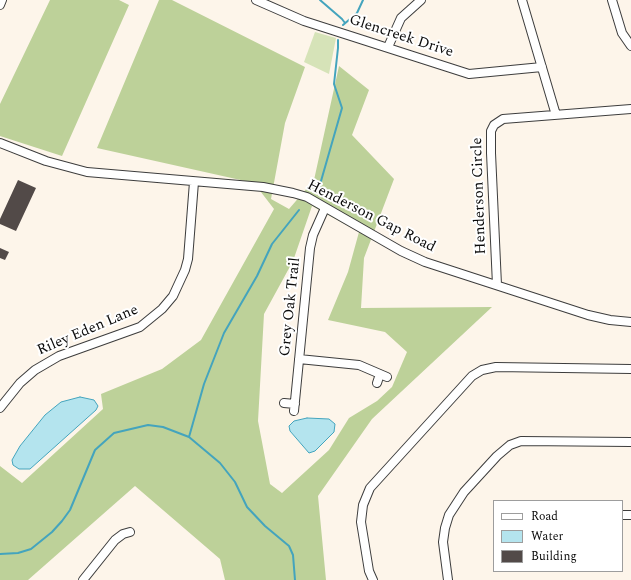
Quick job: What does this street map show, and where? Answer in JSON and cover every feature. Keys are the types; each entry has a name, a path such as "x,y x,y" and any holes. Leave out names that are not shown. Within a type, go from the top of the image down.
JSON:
{"street":[{"path":"0,4 2,0"},
{"name":"Glencreek Drive","path":"256,0 269,7 304,21 388,46 469,74 542,67"},
{"path":"388,46 401,18 421,0"},
{"path":"522,0 556,115"},
{"path":"612,0 622,33 631,46"},
{"name":"Henderson Circle","path":"497,285 491,153 492,128 496,123 503,119 631,109"},
{"name":"Henderson Gap Road","path":"0,143 46,160 87,172 279,189 306,197 415,258 588,315 610,320 631,322"},
{"name":"Riley Eden Lane","path":"0,408 20,383 41,366 59,356 140,327 162,310 173,296 185,270 188,259 194,182"},
{"name":"Grey Oak Trail","path":"284,403 295,408 310,248 313,235 325,208"},
{"path":"300,359 359,365 384,375 377,383"},
{"path":"373,580 369,571 361,522 366,496 374,481 472,376 482,370 496,367 631,369"},
{"path":"448,580 443,542 449,515 464,492 510,445 521,441 631,442"},
{"path":"84,580 115,540 123,534 130,532"}],"green space":[{"path":"50,0 119,0 129,5 62,156 0,136 0,104"},
{"path":"159,0 172,0 305,67 285,123 271,199 289,209 314,180 339,66 369,90 352,135 394,179 364,258 361,308 492,307 372,419 318,496 326,580 225,580 220,559 135,486 28,580 0,580 0,466 22,483 103,409 101,394 162,369 201,340 274,209 254,183 97,148","holes":["312,206 359,232 348,272 328,320 385,332 407,352 392,387 377,401 349,418 329,450 282,493 270,484 258,421 264,314 293,261"]},
{"path":"315,32 336,38 329,74 304,62"}],"water":[{"path":"80,397 94,400 98,406 96,410 30,469 19,469 13,465 12,460 20,446 45,415 61,402"},
{"path":"307,418 329,419 335,424 334,432 315,451 309,453 290,431 289,426 294,421"}],"building":[{"path":"18,180 36,188 16,231 0,224 0,219"},
{"path":"0,248 9,252 5,260 0,258"}],"waterway":[{"path":"320,0 345,23"},
{"path":"343,25 357,13 363,0"},
{"path":"319,188 342,108 334,84 338,40"},
{"path":"189,437 204,384 224,333 257,276 272,244 299,210"},
{"path":"0,554 18,553 31,549 52,532 70,510 95,450 114,433 148,425 163,427 189,437 220,463 235,482 247,507 265,526 289,546 293,555 295,580"}]}
